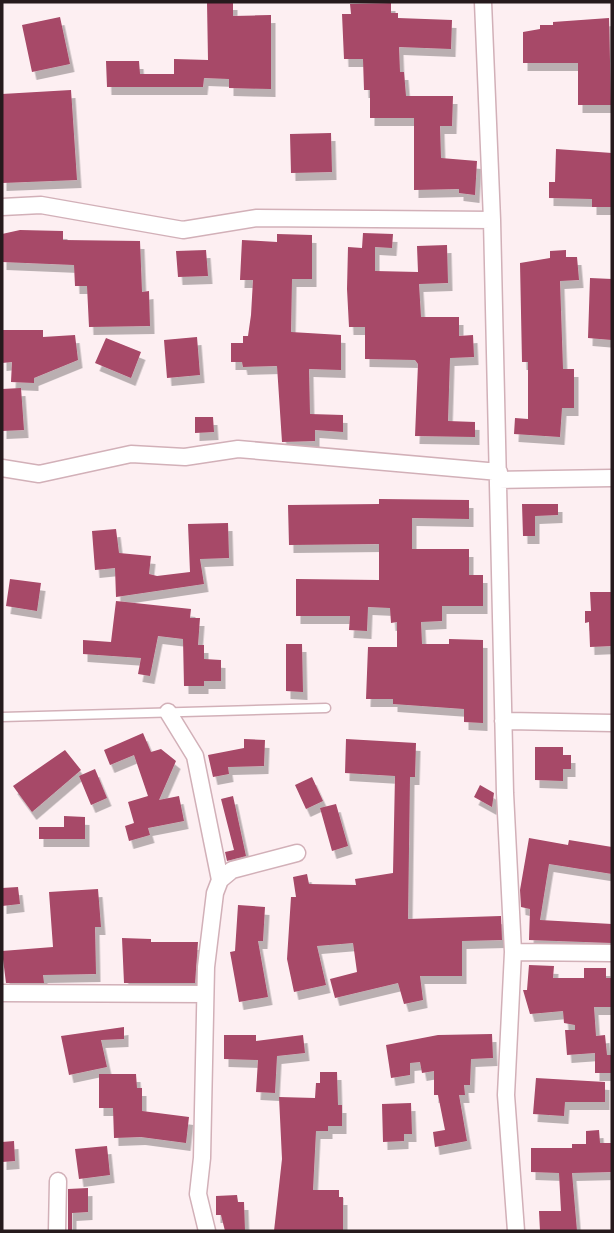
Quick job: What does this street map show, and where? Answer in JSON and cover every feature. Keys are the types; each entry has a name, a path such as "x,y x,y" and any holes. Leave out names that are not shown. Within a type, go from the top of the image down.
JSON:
{"street":[{"path":"483,2 492,219 503,721 513,952 506,1095 516,1231"},
{"path":"2,207 41,205 183,230 257,218 492,219"},
{"path":"2,468 39,474 131,454 185,457 238,449 499,476 612,478"},
{"path":"168,712 195,756 220,880"},
{"path":"503,721 612,723"},
{"path":"207,1231 198,1194 202,1158 205,994 215,893 220,880 232,870 297,853"},
{"path":"513,952 612,953"},
{"path":"2,993 205,994"},
{"path":"57,1231 58,1181"}],"lane":[{"path":"2,717 326,708"}],"building":[{"path":"207,2 233,2 233,16 271,15 271,89 229,88 229,79 204,78 203,87 107,87 106,61 139,61 140,74 174,74 174,59 208,60"},
{"path":"391,3 391,13 398,13 398,18 452,20 451,49 399,47 400,72 404,72 406,96 453,96 452,126 440,126 441,158 477,161 475,195 459,193 459,189 414,190 414,118 370,118 370,90 364,90 363,59 344,59 342,14 351,14 350,4"},
{"path":"60,17 70,64 32,72 22,25"},
{"path":"609,18 611,105 578,105 578,63 523,63 523,32 540,29 540,25 553,25 553,22"},
{"path":"71,90 77,180 2,183 2,94"},
{"path":"331,133 332,172 291,173 290,134"},
{"path":"556,149 612,153 612,207 592,207 592,199 549,198 549,182 555,182"},
{"path":"20,230 63,231 63,240 140,241 142,292 149,291 150,326 89,327 87,286 75,286 74,265 2,262 2,234"},
{"path":"363,233 393,234 392,248 375,247 375,271 418,272 417,246 447,245 448,283 419,284 421,317 459,317 459,336 473,335 474,357 450,358 448,421 475,422 475,437 415,436 418,364 415,360 365,359 365,327 349,327 347,289 348,247 362,248"},
{"path":"277,234 312,235 312,279 292,279 291,332 341,335 341,370 309,369 310,414 343,415 343,432 315,430 315,441 282,442 277,366 243,367 242,362 231,362 231,343 243,343 243,336 248,336 251,315 253,280 240,280 242,240 277,242"},
{"path":"206,250 208,276 178,277 176,251"},
{"path":"566,250 566,257 577,257 579,280 560,281 563,369 574,369 574,408 562,408 560,437 514,434 515,418 528,419 528,362 522,362 520,263 550,258 550,251"},
{"path":"590,278 612,279 612,340 588,338"},
{"path":"2,330 43,330 43,337 75,335 78,360 34,378 34,383 11,382 12,362 2,363"},
{"path":"197,337 200,375 167,378 164,340"},
{"path":"106,338 141,352 131,378 95,363"},
{"path":"21,388 24,430 2,431 2,389"},
{"path":"195,417 213,417 214,432 195,433"},
{"path":"379,499 469,500 469,519 412,518 412,549 469,549 469,575 483,575 483,606 442,606 442,621 421,622 422,644 449,644 449,639 483,640 483,723 464,722 464,709 393,704 393,699 366,699 368,647 397,647 397,622 391,623 390,608 368,607 367,631 349,630 350,616 296,616 296,579 379,580 379,544 289,545 288,505 379,504"},
{"path":"522,504 558,504 558,515 535,516 535,536 523,536"},
{"path":"228,523 229,558 200,559 204,584 116,597 115,568 95,570 92,531 116,529 119,553 151,556 149,574 157,576 190,572 188,524"},
{"path":"10,579 41,583 37,611 6,606"},
{"path":"590,592 612,592 612,646 590,647 589,622 585,623 585,611 591,611"},
{"path":"116,601 191,609 190,618 200,618 198,645 204,645 204,659 221,660 221,681 204,681 204,686 184,686 183,639 158,636 150,676 138,674 141,658 83,654 83,640 111,642"},
{"path":"286,644 302,644 303,692 286,691"},
{"path":"143,733 151,752 161,749 176,761 159,800 179,796 184,821 148,828 150,835 129,841 125,826 134,823 128,802 148,796 134,755 110,765 104,750"},
{"path":"244,739 265,740 264,766 228,767 229,774 213,777 208,755 244,748"},
{"path":"346,739 416,743 415,777 410,777 408,919 501,916 502,940 462,941 462,976 420,976 423,1000 404,1004 398,983 335,998 330,979 357,972 353,943 317,946 326,985 294,992 287,959 291,897 296,897 293,877 307,874 309,884 356,885 355,879 393,873 395,776 345,773"},
{"path":"535,747 563,747 563,755 571,755 571,769 563,769 563,781 535,780"},
{"path":"65,750 81,770 32,812 13,786"},
{"path":"95,769 107,798 91,805 79,776"},
{"path":"312,777 323,801 306,809 295,785"},
{"path":"480,785 494,793 492,807 474,797"},
{"path":"233,796 246,856 227,861 225,852 234,850 221,799"},
{"path":"336,804 348,846 332,851 320,808"},
{"path":"64,816 85,817 85,839 39,839 39,827 64,827"},
{"path":"529,838 568,845 569,840 612,847 612,874 549,864 540,920 612,924 612,943 529,940 530,909 521,907 520,890"},
{"path":"18,887 20,904 2,906 2,888"},
{"path":"98,889 101,927 95,927 96,974 43,975 44,983 6,983 2,951 53,947 49,892"},
{"path":"238,905 265,907 263,941 258,941 268,997 239,1002 230,952 235,951"},
{"path":"122,938 151,939 151,942 198,942 195,983 124,983"},
{"path":"529,965 554,966 553,978 584,978 584,968 606,968 606,978 612,978 612,1007 594,1007 596,1036 605,1035 607,1055 612,1055 612,1073 595,1073 595,1053 567,1055 565,1030 575,1030 575,1025 564,1023 563,1011 530,1014 523,990 527,990"},
{"path":"124,1027 124,1039 101,1040 107,1067 69,1075 61,1036"},
{"path":"492,1034 493,1058 471,1059 470,1085 464,1085 465,1095 459,1095 467,1141 435,1147 433,1132 445,1130 438,1095 434,1095 434,1071 422,1073 420,1062 410,1063 410,1075 391,1078 386,1045 438,1035"},
{"path":"224,1035 256,1035 256,1041 303,1035 305,1053 277,1056 275,1093 256,1092 258,1060 224,1059"},
{"path":"320,1072 337,1072 342,1126 328,1126 328,1131 316,1131 313,1190 339,1190 339,1197 343,1197 343,1231 274,1231 282,1159 279,1097 315,1098"},
{"path":"99,1074 136,1074 137,1088 142,1088 142,1111 189,1117 186,1143 141,1137 114,1138 113,1108 99,1108"},
{"path":"536,1078 605,1082 605,1102 565,1102 564,1116 533,1114"},
{"path":"411,1103 412,1134 404,1134 404,1141 383,1142 382,1104"},
{"path":"599,1130 600,1143 612,1143 612,1172 572,1173 577,1231 540,1231 539,1211 561,1211 559,1173 531,1172 531,1148 572,1148 572,1144 586,1144 586,1131"},
{"path":"14,1141 15,1161 2,1162 2,1142"},
{"path":"107,1146 110,1175 79,1179 75,1149"},
{"path":"88,1188 88,1212 72,1213 72,1231 68,1231 68,1189"},
{"path":"237,1195 238,1202 244,1202 245,1231 225,1231 221,1215 216,1215 216,1196"}]}
